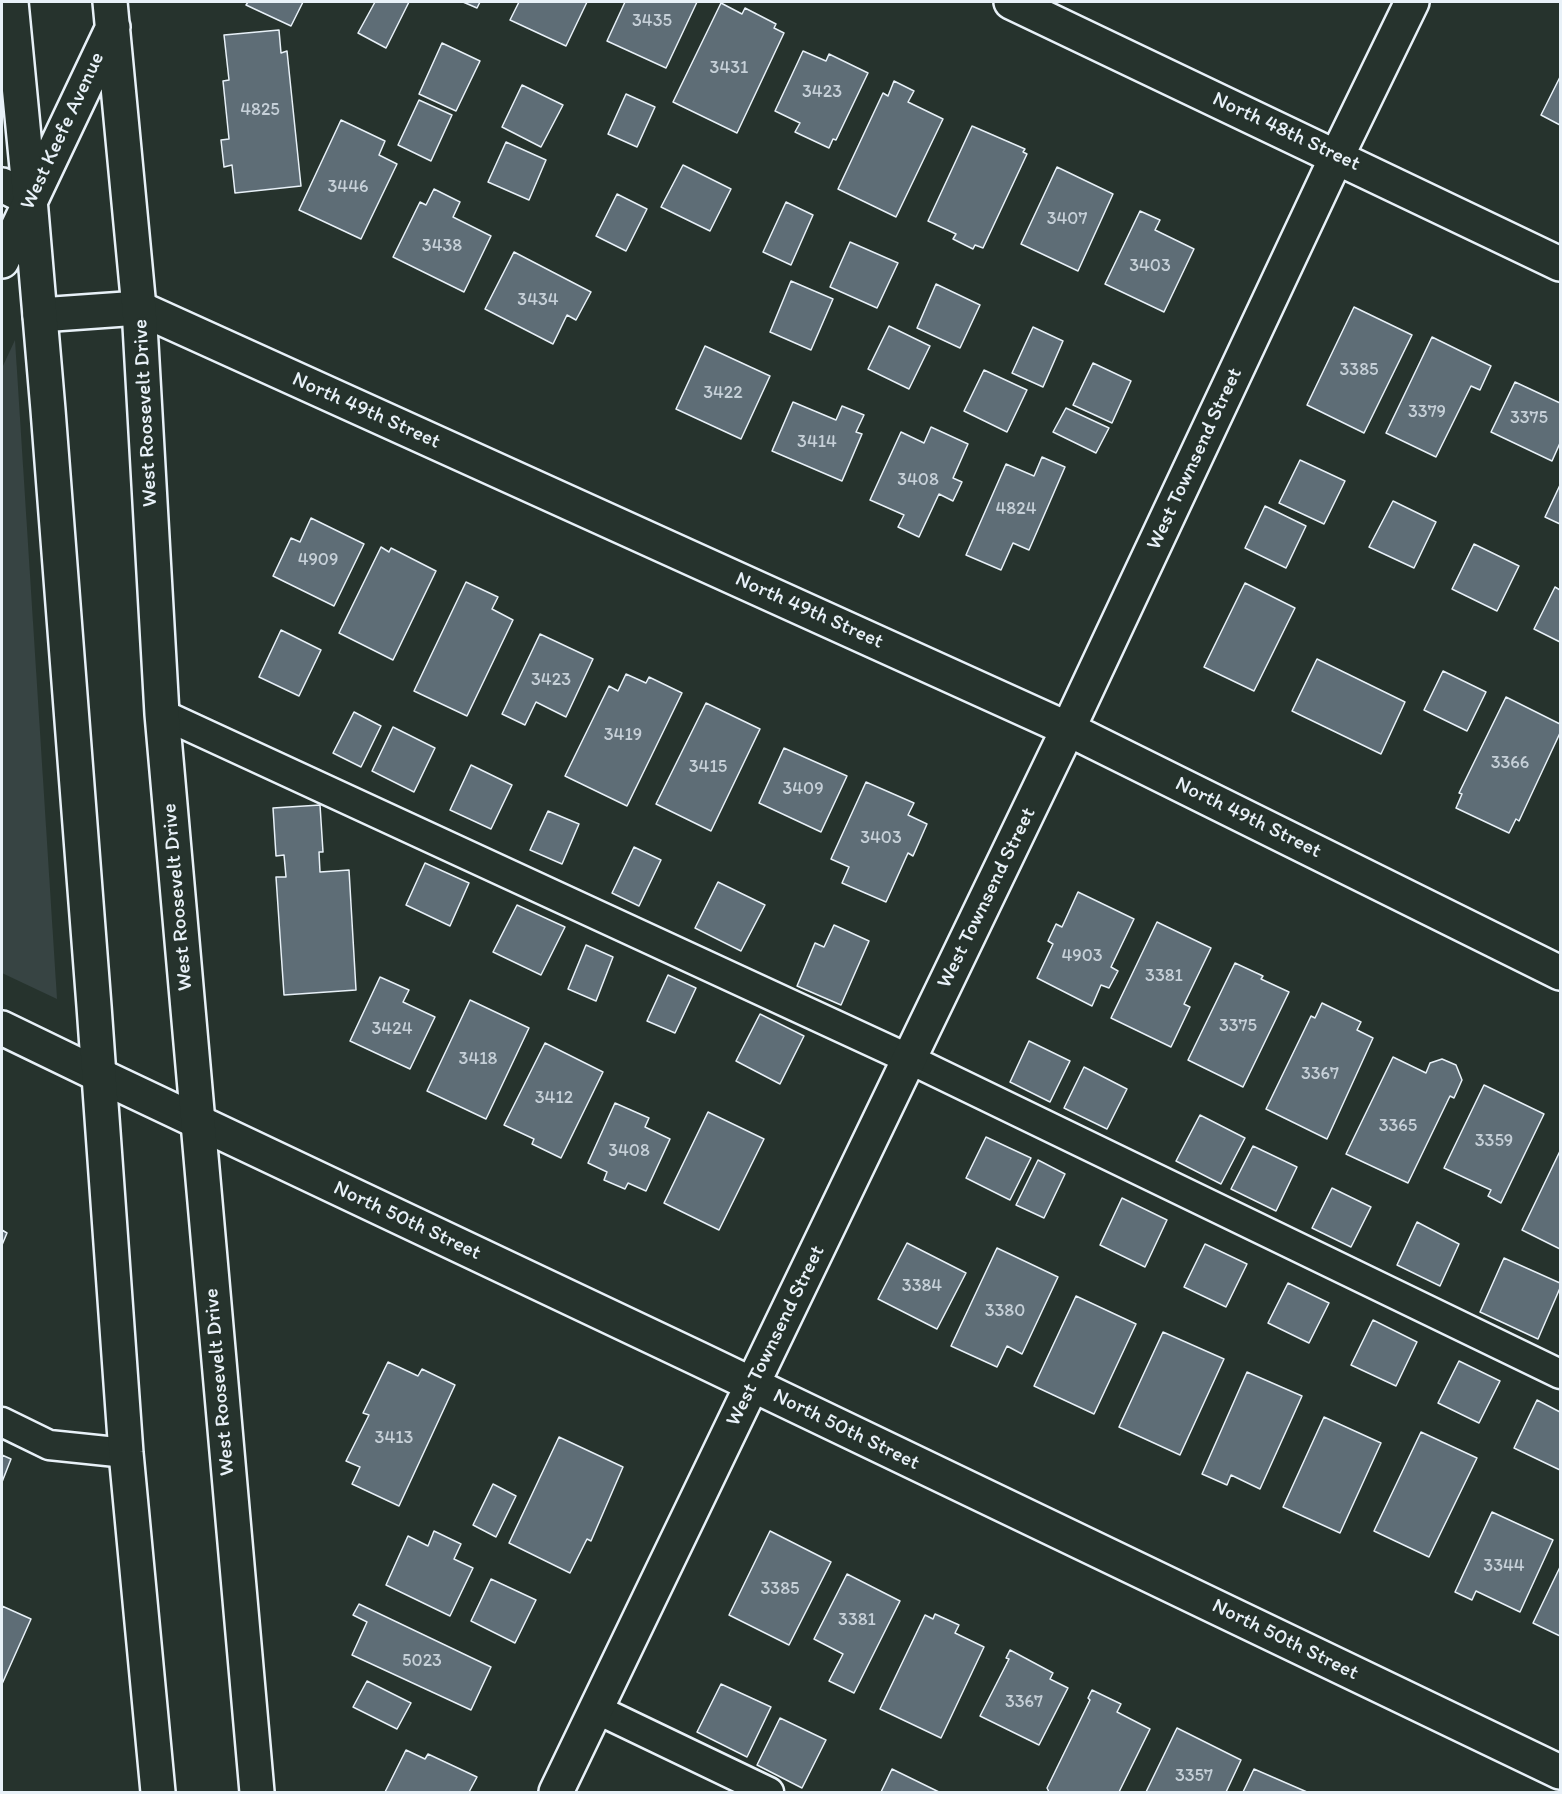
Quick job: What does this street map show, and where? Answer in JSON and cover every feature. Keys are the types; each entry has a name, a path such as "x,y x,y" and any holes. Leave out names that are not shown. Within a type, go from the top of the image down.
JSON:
{"street":[{"path":"11,2 40,315 126,1453 158,1792"},
{"name":"North 48th Street","path":"1011,2 1560,264"},
{"name":"West Townsend Street","path":"555,1792 1068,729 1337,156 1412,2"},
{"name":"West Keefe Avenue","path":"2,261 116,10"},
{"name":"West Roosevelt Drive","path":"116,10 139,308 162,714 257,1792"},
{"path":"2,185 30,199"},
{"name":"North 49th Street","path":"40,315 139,308 1068,729 1560,973"},
{"name":"North 50th Street","path":"2,1028 1560,1772"}],"lane":[{"path":"162,714 909,1059 1560,1374"},
{"path":"2,1422 49,1445 126,1453"},
{"path":"596,1709 768,1792"}],"shaded area":[{"path":"15,340 57,999 2,973 2,368"}],"building":[{"path":"248,2 303,2 291,26 246,5"},
{"path":"375,2 409,2 386,48 358,33"},
{"path":"463,2 480,2 477,8"},
{"path":"519,2 587,2 566,46 510,20"},
{"path":"625,2 697,2 666,68 607,41"},
{"path":"721,3 742,14 745,8 776,24 774,28 784,33 737,133 673,102"},
{"path":"279,30 281,53 287,51 301,186 235,193 232,165 224,167 221,140 229,139 223,81 229,80 224,35"},
{"path":"442,43 480,61 456,111 419,94"},
{"path":"803,51 826,61 829,54 868,73 836,140 833,139 829,148 795,132 800,123 775,111"},
{"path":"1560,77 1560,125 1541,115"},
{"path":"894,81 914,91 908,102 943,119 896,217 838,189 883,93 888,96"},
{"path":"522,85 563,105 541,147 502,127"},
{"path":"626,94 655,107 637,147 608,134"},
{"path":"419,100 452,115 431,161 398,145"},
{"path":"341,120 385,141 379,155 397,164 361,239 299,210"},
{"path":"972,126 1025,149 1023,152 1027,154 983,248 975,245 973,249 953,239 956,234 928,221"},
{"path":"506,142 546,160 529,200 488,182"},
{"path":"683,165 731,189 710,231 661,207"},
{"path":"1057,167 1113,194 1078,271 1021,244"},
{"path":"434,189 460,202 453,217 491,236 464,292 393,257 420,202 426,205"},
{"path":"617,194 647,209 626,251 596,236"},
{"path":"786,202 813,215 791,265 763,252"},
{"path":"1140,211 1160,220 1155,230 1194,249 1164,312 1105,284"},
{"path":"850,242 898,263 877,308 830,287"},
{"path":"514,252 591,292 576,320 567,315 553,344 485,309"},
{"path":"791,281 833,299 811,350 770,332"},
{"path":"936,284 980,305 960,348 917,328"},
{"path":"1354,307 1412,335 1364,433 1307,405"},
{"path":"889,326 930,346 909,389 868,369"},
{"path":"1033,327 1063,341 1043,387 1012,373"},
{"path":"1432,337 1491,366 1480,390 1471,386 1436,457 1386,433"},
{"path":"705,346 770,376 741,439 676,409"},
{"path":"1093,363 1131,381 1112,423 1073,405"},
{"path":"984,370 1027,390 1007,432 964,411"},
{"path":"1515,382 1560,403 1560,443 1552,461 1491,432"},
{"path":"793,402 836,420 842,406 864,415 856,432 862,434 842,481 772,451"},
{"path":"1066,408 1109,428 1096,453 1053,432"},
{"path":"931,427 968,444 953,478 962,482 953,501 939,494 919,537 898,527 904,515 870,500 901,432 924,443"},
{"path":"1042,457 1065,467 1029,550 1013,543 1001,570 966,555 1006,464 1034,476"},
{"path":"1300,460 1345,481 1324,524 1279,503"},
{"path":"1560,485 1560,524 1545,517"},
{"path":"1393,501 1436,522 1414,568 1369,547"},
{"path":"1265,506 1306,526 1286,568 1245,548"},
{"path":"311,518 364,544 334,606 273,576 291,538 300,542"},
{"path":"1474,544 1519,566 1497,611 1452,589"},
{"path":"381,547 389,552 391,548 436,571 393,660 339,633"},
{"path":"466,582 498,597 492,609 513,620 467,716 414,691"},
{"path":"1245,583 1295,608 1254,691 1204,667"},
{"path":"1555,587 1560,590 1560,642 1534,629"},
{"path":"281,630 321,650 299,696 259,677"},
{"path":"540,634 593,659 566,717 536,702 525,725 502,714"},
{"path":"1317,659 1405,702 1381,754 1292,711"},
{"path":"1443,671 1486,692 1467,731 1424,710"},
{"path":"626,674 646,683 649,677 682,693 627,806 565,776 609,686 618,691"},
{"path":"1506,697 1560,724 1560,733 1519,821 1516,819 1509,833 1456,808 1462,794 1459,793"},
{"path":"706,703 760,729 711,831 656,804"},
{"path":"354,712 381,726 361,767 333,753"},
{"path":"393,727 435,748 414,792 372,771"},
{"path":"784,748 847,776 821,832 759,803"},
{"path":"471,765 512,785 491,829 450,810"},
{"path":"866,782 914,803 908,815 927,824 913,856 908,853 886,902 842,883 849,867 831,859"},
{"path":"320,805 323,852 319,852 320,872 349,870 356,990 284,995 276,877 286,877 284,855 276,856 273,808"},
{"path":"548,811 579,824 562,864 530,850"},
{"path":"634,847 661,860 639,906 612,893"},
{"path":"425,863 469,883 450,926 406,905"},
{"path":"718,882 765,905 741,951 695,928"},
{"path":"1078,892 1134,919 1111,967 1118,971 1109,988 1101,985 1092,1006 1037,978 1053,944 1048,941 1056,924 1062,927"},
{"path":"517,905 565,927 541,975 493,952"},
{"path":"1157,922 1211,948 1184,1004 1190,1007 1171,1047 1111,1018"},
{"path":"834,925 869,941 841,1005 797,986 815,943 824,947"},
{"path":"586,945 613,957 596,1001 568,989"},
{"path":"1235,963 1289,992 1243,1087 1188,1060"},
{"path":"668,975 696,988 675,1033 647,1021"},
{"path":"380,977 409,990 403,1002 435,1017 410,1069 350,1041"},
{"path":"470,1000 529,1028 486,1119 427,1091"},
{"path":"1322,1003 1361,1022 1357,1030 1373,1038 1327,1139 1266,1109 1311,1016 1315,1018"},
{"path":"760,1014 804,1036 780,1084 736,1061"},
{"path":"1029,1041 1070,1061 1050,1102 1010,1082"},
{"path":"545,1043 603,1072 561,1158 532,1144 534,1139 504,1125"},
{"path":"1393,1057 1426,1073 1430,1063 1442,1059 1456,1065 1462,1080 1454,1098 1450,1096 1408,1183 1346,1154"},
{"path":"1084,1067 1127,1089 1107,1129 1064,1108"},
{"path":"1484,1085 1544,1114 1501,1203 1488,1196 1491,1190 1444,1168"},
{"path":"615,1103 649,1118 645,1127 670,1139 646,1191 628,1183 625,1189 604,1180 607,1172 588,1163"},
{"path":"708,1112 764,1139 719,1230 664,1203"},
{"path":"1200,1115 1245,1138 1221,1184 1176,1161"},
{"path":"986,1137 1031,1158 1010,1200 966,1178"},
{"path":"1253,1146 1297,1167 1276,1211 1231,1189"},
{"path":"1560,1151 1560,1249 1522,1230"},
{"path":"1038,1160 1065,1174 1044,1218 1016,1205"},
{"path":"1332,1188 1371,1207 1351,1247 1312,1228"},
{"path":"1122,1198 1167,1220 1145,1267 1100,1245"},
{"path":"1417,1222 1459,1244 1440,1286 1397,1265"},
{"path":"2,1230 7,1233 2,1245"},
{"path":"907,1243 966,1273 937,1329 878,1299"},
{"path":"1205,1244 1247,1264 1226,1307 1184,1287"},
{"path":"997,1248 1058,1277 1022,1354 1007,1346 997,1367 951,1346"},
{"path":"1504,1258 1560,1283 1560,1288 1538,1339 1480,1312"},
{"path":"1288,1283 1329,1303 1309,1343 1268,1323"},
{"path":"1076,1296 1136,1324 1094,1414 1034,1386"},
{"path":"1373,1320 1417,1342 1396,1386 1351,1365"},
{"path":"1163,1332 1224,1359 1180,1455 1119,1427"},
{"path":"1459,1361 1500,1381 1479,1423 1438,1403"},
{"path":"388,1362 418,1376 422,1369 455,1385 399,1506 352,1484 360,1467 346,1461 369,1415 363,1413"},
{"path":"1247,1372 1302,1396 1260,1489 1231,1475 1227,1485 1202,1474"},
{"path":"1537,1400 1560,1412 1560,1470 1514,1448"},
{"path":"1324,1417 1381,1443 1340,1533 1283,1507"},
{"path":"1421,1432 1477,1458 1429,1557 1374,1531"},
{"path":"559,1437 623,1467 591,1541 587,1539 570,1573 509,1543"},
{"path":"2,1455 11,1459 2,1482"},
{"path":"493,1484 516,1496 496,1537 473,1525"},
{"path":"1492,1512 1553,1540 1520,1612 1476,1591 1472,1600 1455,1592"},
{"path":"434,1531 461,1544 454,1559 473,1568 450,1616 386,1585 408,1536 428,1546"},
{"path":"770,1531 831,1562 789,1645 729,1615"},
{"path":"1560,1567 1560,1636 1533,1623"},
{"path":"847,1574 900,1601 854,1693 829,1681 843,1654 814,1639"},
{"path":"491,1579 536,1600 515,1643 471,1621"},
{"path":"359,1604 491,1667 471,1710 352,1655 367,1622 353,1615"},
{"path":"2,1606 31,1619 2,1684"},
{"path":"935,1614 959,1625 955,1633 984,1647 941,1738 880,1709 925,1615 933,1619"},
{"path":"1010,1650 1053,1673 1050,1679 1068,1688 1039,1745 980,1716 1009,1659 1006,1658"},
{"path":"367,1681 411,1703 397,1729 353,1707"},
{"path":"721,1684 771,1707 747,1757 697,1732"},
{"path":"1092,1690 1121,1704 1117,1712 1150,1729 1119,1792 1049,1792 1047,1788 1090,1700 1088,1698"},
{"path":"780,1718 826,1740 802,1788 757,1765"},
{"path":"1177,1728 1241,1760 1226,1792 1146,1792"},
{"path":"406,1750 425,1759 428,1754 477,1777 469,1792 385,1792"},
{"path":"892,1769 939,1792 881,1792"},
{"path":"1254,1769 1307,1792 1243,1792"}]}
